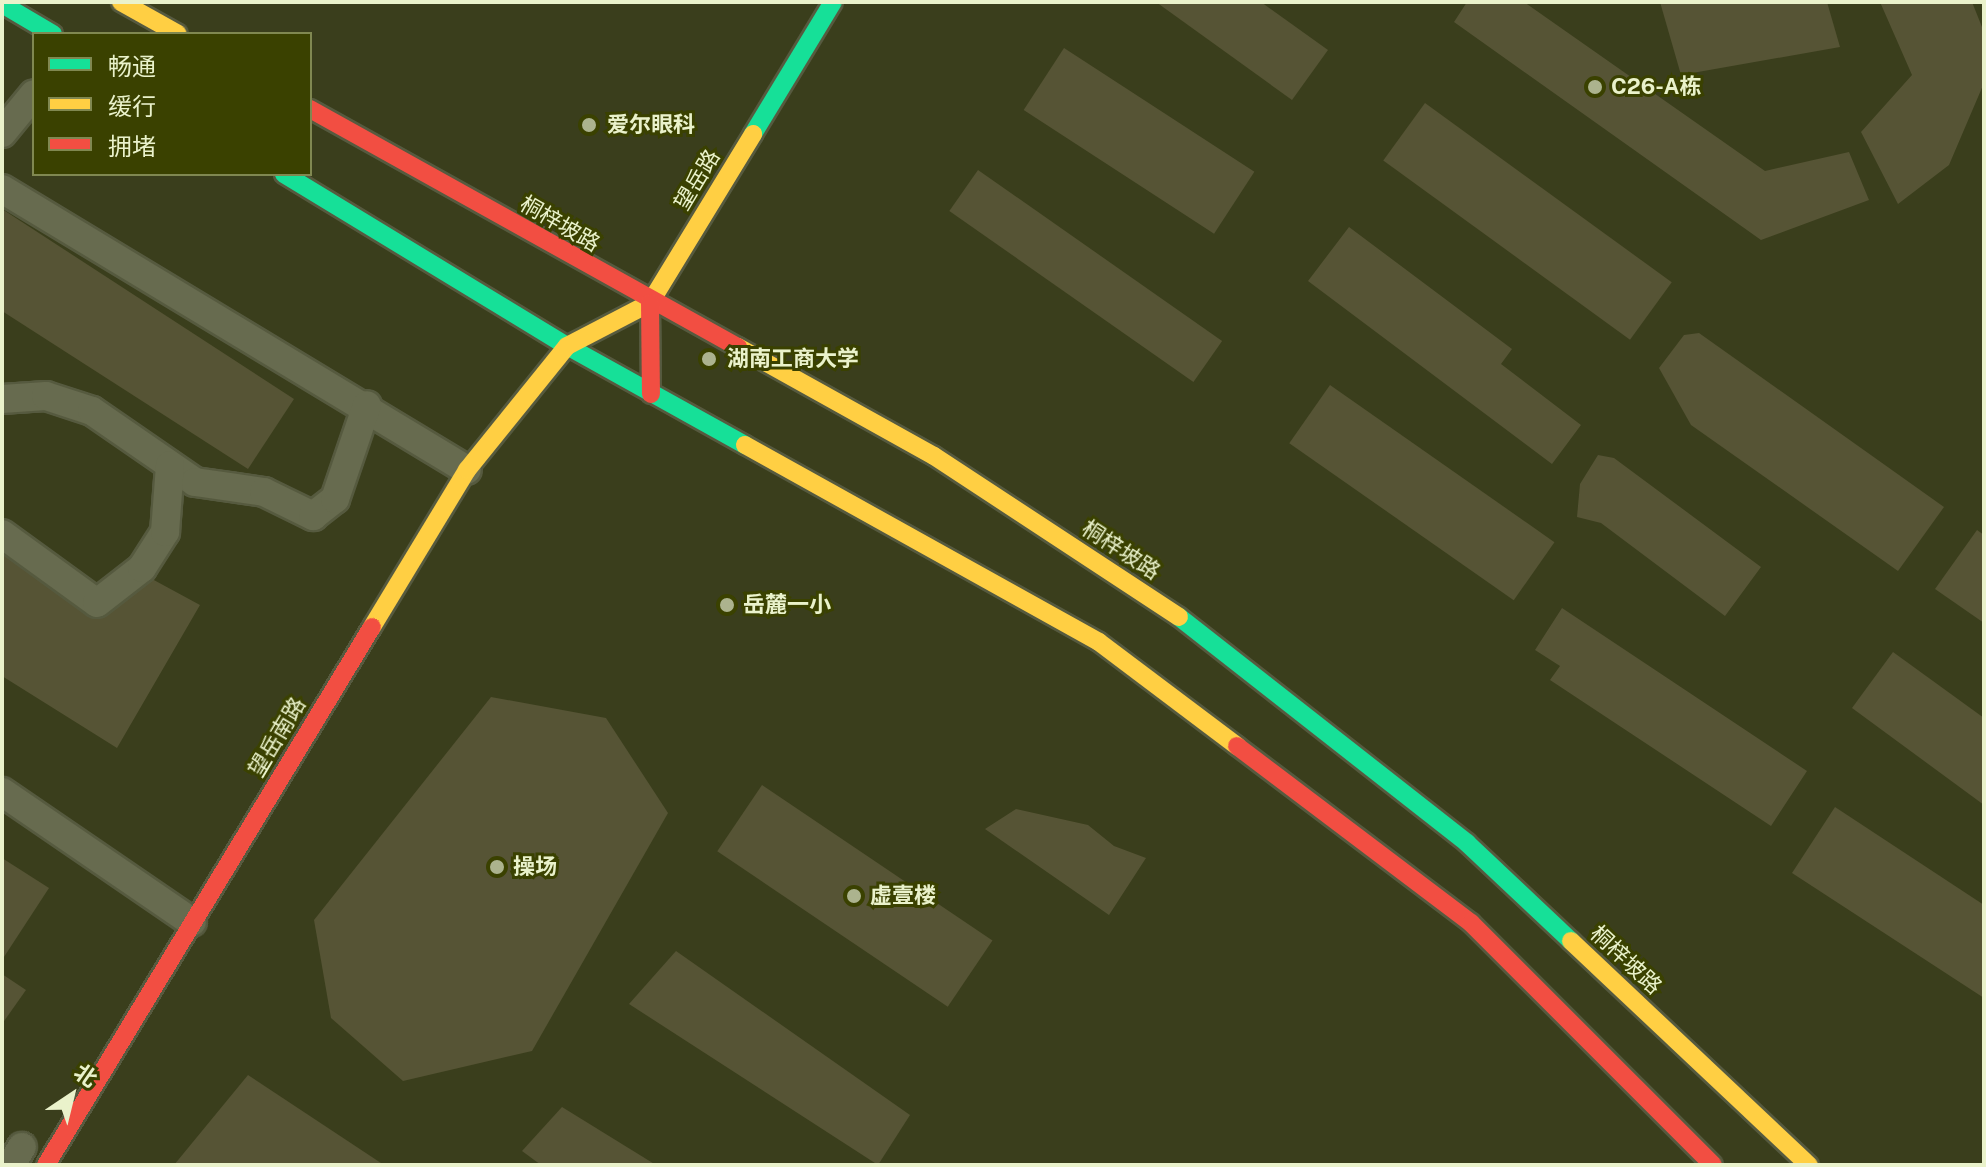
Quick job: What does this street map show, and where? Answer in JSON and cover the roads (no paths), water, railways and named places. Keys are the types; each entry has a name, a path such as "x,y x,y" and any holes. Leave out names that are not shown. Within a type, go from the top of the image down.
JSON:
{"main road":[{"path":"121,2 174,32"},
{"name":"望岳路","path":"650,303 833,2"},
{"path":"2,4 50,32"},
{"name":"桐梓坡路","path":"312,110 650,303 934,456 1200,631 1467,843 1809,1165"},
{"path":"287,176 567,346 1099,642 1471,923 1713,1165"},
{"path":"567,346 650,303 651,394"},
{"name":"望岳南路","path":"46,1165 467,470 567,346"}],"street":[{"path":"2,133 32,96"},
{"path":"2,189 367,405 467,470"},
{"path":"2,399 46,396 92,411 195,482 264,492 313,516 335,499 367,405"},
{"path":"2,534 97,603 142,568 165,532 170,465"},
{"path":"2,792 192,922"}],"place":[{"name":"C26-A栋","path":"1595,87"},
{"name":"爱尔眼科","path":"589,125"},
{"name":"湖南工商大学","path":"709,359"},
{"name":"岳麓一小","path":"727,605"},
{"name":"操场","path":"497,867"},
{"name":"虚壹楼","path":"854,896"}]}
